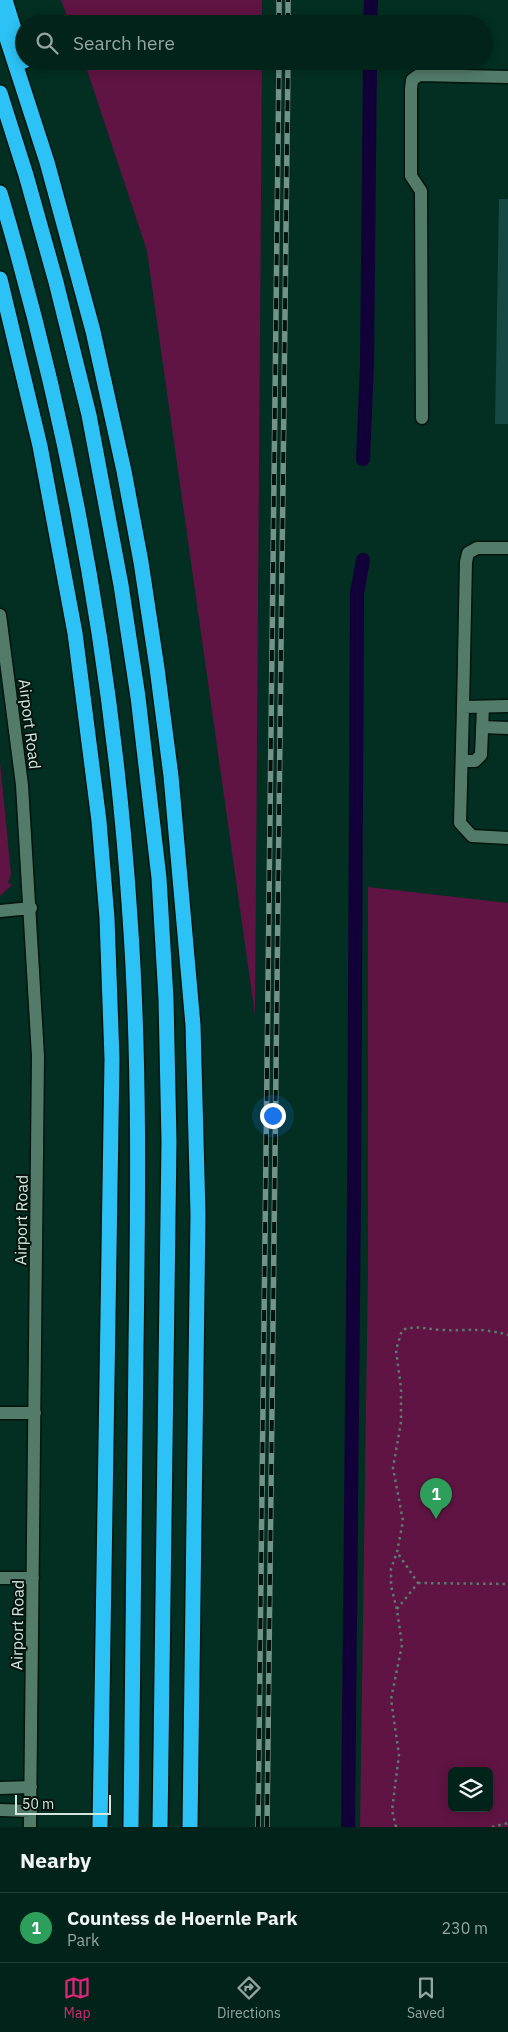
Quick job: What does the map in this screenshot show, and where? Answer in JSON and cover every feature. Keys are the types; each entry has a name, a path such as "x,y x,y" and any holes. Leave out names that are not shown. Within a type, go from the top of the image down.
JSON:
{"highway":[{"path":"5,0 15,32"},
{"path":"0,17 15,63"},
{"path":"17,70 47,162"},
{"path":"26,70 47,162 93,330 124,471 141,562 171,776 193,1025 198,1214 190,1827"},
{"path":"0,93 29,184 89,415 121,585 135,679 159,878 166,999 169,1141 160,1827"},
{"path":"0,193 44,353 83,539 106,678 126,860 134,974 138,1108 131,1827"},
{"path":"0,279 40,446 75,633 99,822 107,918 112,1059 100,1827"},
{"path":"100,1772 107,1827"}],"street":[{"path":"422,418 421,192 411,176 412,80 419,75 508,76"},
{"path":"508,548 477,548 468,553 466,562 460,823 472,836 508,838"},
{"name":"Airport Road","path":"0,615 22,784 38,1056 30,1827"},
{"path":"462,707 508,706"},
{"path":"462,761 475,761 481,755 483,707"},
{"path":"482,727 508,728"},
{"path":"0,911 30,908"},
{"path":"0,1413 35,1413"},
{"path":"0,1578 33,1578"},
{"path":"0,1788 31,1787"},
{"path":"0,1810 31,1811"}],"path":[{"path":"396,1827 392,1810 399,1755 391,1699 402,1645 391,1586 391,1569 397,1552 403,1520 393,1468 400,1422 401,1388 396,1350 402,1330 411,1327 438,1330 488,1329 508,1335"},
{"path":"397,1552 418,1583"},
{"path":"418,1583 508,1584"},
{"path":"397,1610 418,1583"},
{"path":"492,1827 508,1823"}],"shaded area":[{"path":"61,0 262,0 262,15 67,15"},
{"path":"87,70 262,70 255,1015 147,251"},
{"path":"0,762 11,874 8,883 12,885 0,896"},
{"path":"368,887 508,903 508,1827 360,1827 368,1268"}],"building":[{"path":"499,199 508,199 508,424 495,424"}],"waterway":[{"path":"370,15 371,0"},
{"path":"363,459 367,364 370,70"},
{"path":"348,1827 357,593 363,560"}],"railway":[{"path":"279,0 279,15"},
{"path":"288,0 288,15"},
{"path":"258,1827 279,70"},
{"path":"267,1827 288,70"}],"place":[{"name":"Countess de Hoernle Park","path":"436,1519"}]}
